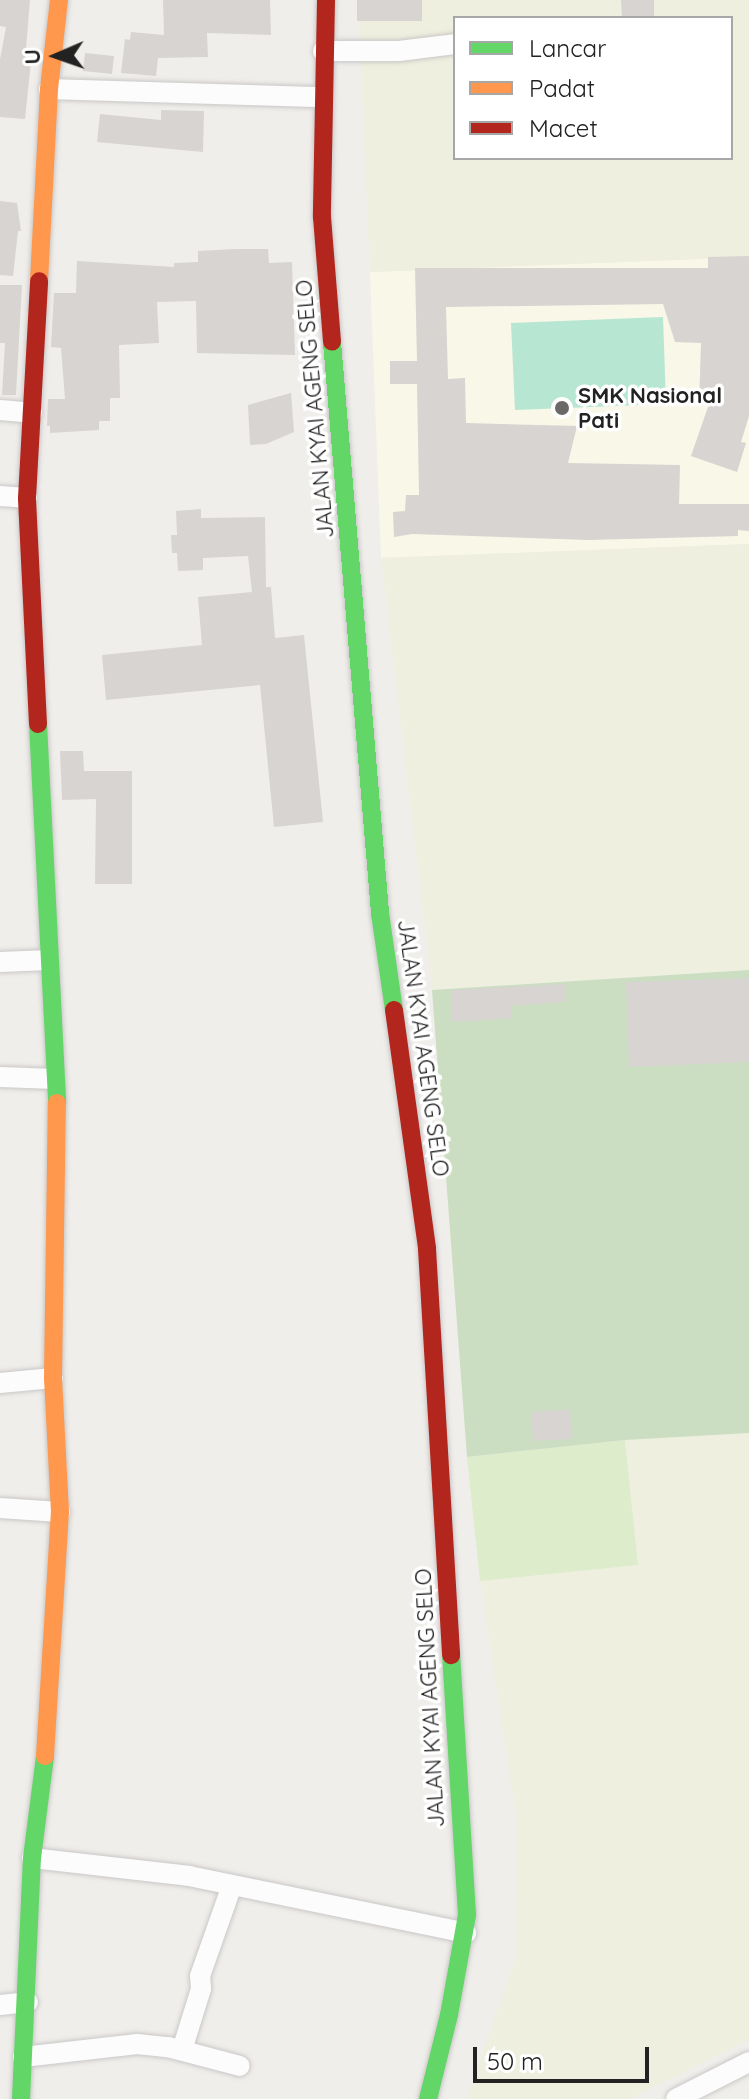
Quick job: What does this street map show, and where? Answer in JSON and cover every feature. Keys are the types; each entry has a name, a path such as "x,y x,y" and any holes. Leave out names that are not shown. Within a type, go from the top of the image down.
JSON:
{"street":[{"path":"21,2099 28,2002 32,1858 47,1737 60,1512 53,1378 55,1079 27,498 49,89 59,0"},
{"name":"JALAN KYAI AGENG SELO","path":"326,0 322,217 380,913 427,1249 466,1933 428,2099"},
{"path":"323,51 399,51 453,44"},
{"path":"49,89 322,97"},
{"path":"0,410 32,413"},
{"path":"0,496 27,498"},
{"path":"0,962 49,960"},
{"path":"0,1077 55,1079"},
{"path":"0,1383 53,1378"},
{"path":"0,1508 60,1512"},
{"path":"32,1858 142,1869 466,1933"},
{"path":"182,2050 201,1989 200,1976 232,1885"},
{"path":"0,2005 28,2002"},
{"path":"23,2057 121,2045 182,2050 240,2066"},
{"path":"676,2099 749,2062"}],"shaded area":[{"name":"SMK Nasional Pati","path":"749,257 749,544 381,558 370,272"}],"green space":[{"path":"358,0 749,0 749,257 370,272"},
{"path":"663,317 666,404 515,410 511,323"},
{"path":"749,544 749,970 432,990 381,558"},
{"path":"749,970 749,1433 625,1440 467,1457 432,990"},
{"path":"749,1433 749,2040 630,2099 467,2099 516,1956 517,1823 480,1581 638,1565 625,1440"},
{"path":"625,1440 638,1565 480,1581 467,1457"}],"building":[{"path":"0,0 30,0 25,61 31,61 25,119 0,117 0,59 6,27 0,26"},
{"path":"163,0 270,0 271,35 207,33 208,57 158,58 156,76 121,73 125,39 130,40 131,32 164,35"},
{"path":"357,0 422,0 422,21 357,21"},
{"path":"621,0 654,0 654,16 622,16"},
{"path":"85,53 114,56 112,74 83,71"},
{"path":"161,110 204,111 203,152 97,142 100,114 161,120"},
{"path":"0,201 17,203 21,231 18,231 13,276 0,275"},
{"path":"268,249 269,263 292,262 295,355 197,353 196,301 157,302 159,343 119,345 120,398 110,398 110,421 99,421 99,430 50,433 50,426 47,426 48,399 65,399 61,348 51,347 54,293 76,293 77,261 174,267 174,263 198,262 198,251"},
{"path":"749,256 749,416 741,442 746,443 737,472 691,456 709,404 699,404 701,343 675,342 663,304 446,307 448,379 465,378 466,423 577,426 568,463 680,465 679,504 749,504 749,531 738,530 738,536 589,540 412,534 394,537 393,512 405,511 406,495 419,495 417,384 390,384 390,361 417,361 415,268 708,268 708,257"},
{"path":"0,285 22,285 16,395 2,395 5,343 0,343"},
{"path":"291,393 294,432 266,444 250,445 248,405"},
{"path":"201,509 201,518 265,517 266,587 271,587 275,638 304,635 323,822 274,827 260,685 106,700 102,655 202,645 198,597 252,592 248,556 203,558 203,570 178,571 177,553 172,553 171,535 177,535 176,511"},
{"path":"60,751 83,751 84,771 132,771 132,884 95,884 96,799 62,800"},
{"path":"749,978 749,1062 629,1067 626,982"},
{"path":"565,984 566,1002 511,1006 512,1018 452,1022 451,990"},
{"path":"570,1409 572,1439 533,1441 531,1412"}],"traffic: fast":[{"path":"332,342 380,913 394,1010"},
{"path":"38,724 57,1103"},
{"path":"428,2099 449,2015 467,1915 451,1655"},
{"path":"21,2099 32,1858 45,1756"}],"traffic: slow":[{"path":"39,281 49,89 59,0"},
{"path":"45,1756 60,1512 53,1378 57,1103"}],"traffic: jam":[{"path":"326,0 322,217 332,342"},
{"path":"38,724 27,498 39,281"},
{"path":"394,1010 427,1249 451,1655"}],"place":[{"name":"SMK Nasional Pati","path":"562,408"}]}
